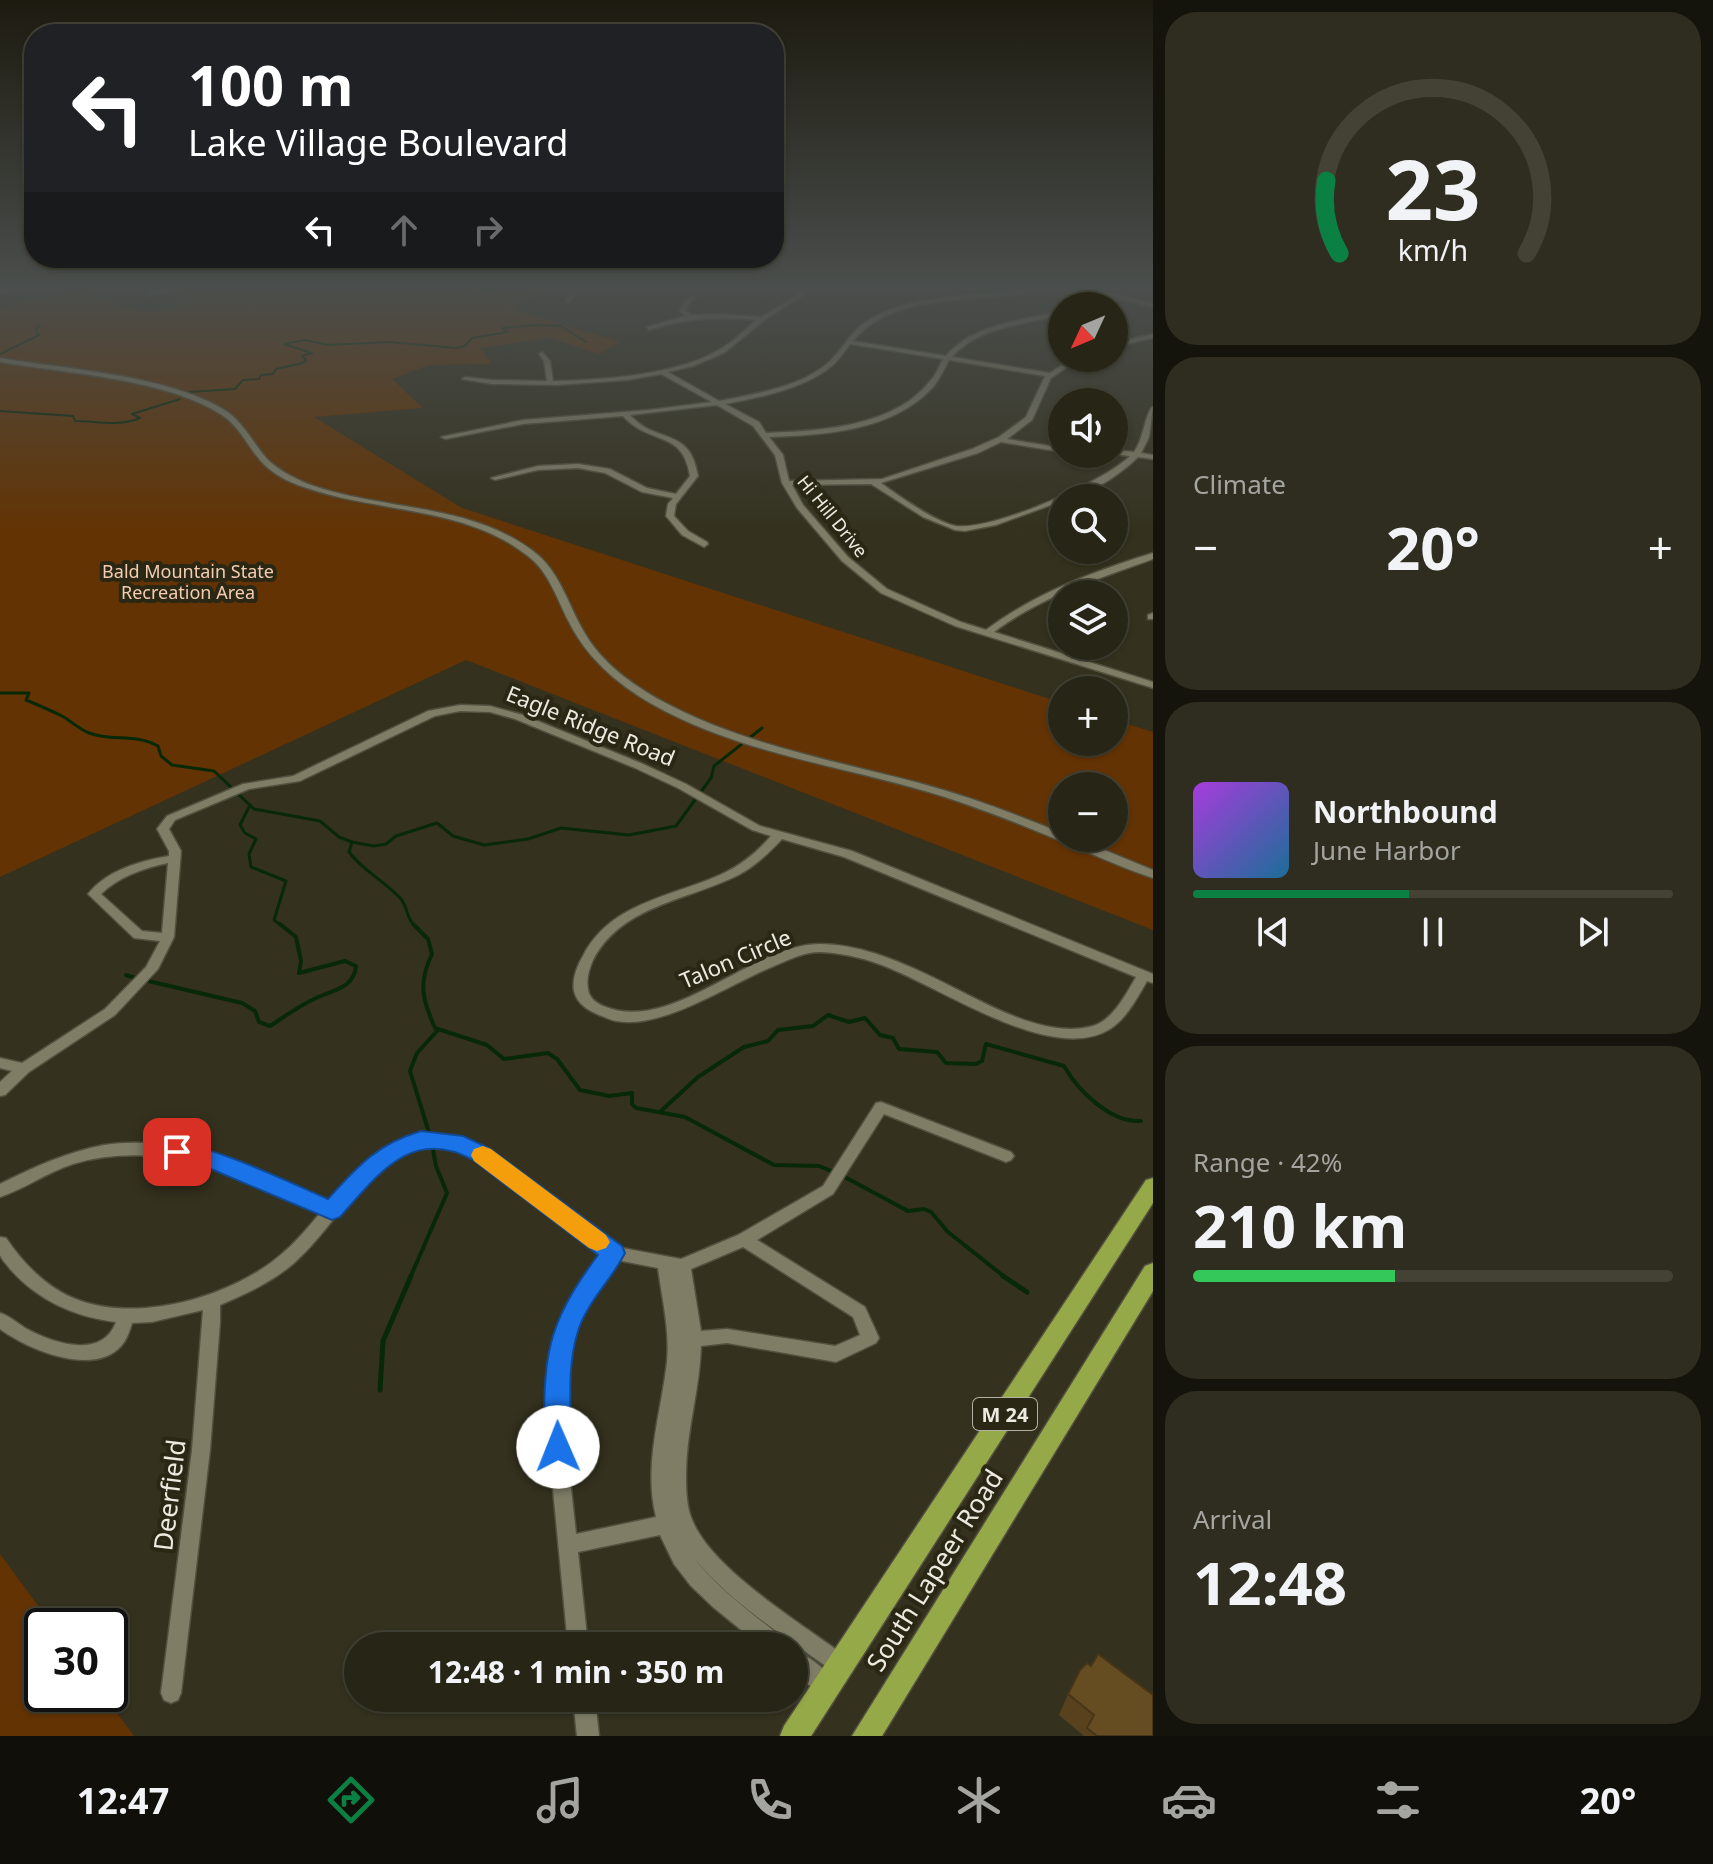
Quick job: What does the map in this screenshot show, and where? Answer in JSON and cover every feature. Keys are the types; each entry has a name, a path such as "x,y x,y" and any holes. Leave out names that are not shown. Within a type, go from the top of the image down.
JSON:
{"main road":[{"name":"South Lapeer Road","path":"794,1736 1153,1186"},
{"name":"South Lapeer Road","path":"866,1736 1153,1272"}],"street":[{"path":"63,371 188,397 224,413 244,429 266,462 298,483 341,496 454,518 505,537 531,553 552,573 579,633 605,665 632,687 692,720 745,741 921,787 1153,874"},
{"path":"548,371 550,382"},
{"path":"465,379 498,383 550,382 661,371"},
{"name":"Hi Hill Drive","path":"661,371 747,416 766,435 779,455 786,483 829,541 861,574 908,604 987,633 1153,685"},
{"path":"445,437 533,421 626,415 724,403 783,388 819,371"},
{"path":"766,435 834,431 899,408 932,385 939,371"},
{"path":"1026,371 1051,375"},
{"path":"786,483 874,482 932,467 1000,440 1029,418 1043,384 1056,372"},
{"path":"1093,484 1110,476 1135,454 1148,432 1153,409"},
{"path":"626,415 635,426 677,442 686,450 694,476 672,504 670,516 685,533 704,544"},
{"path":"1000,440 1048,448"},
{"path":"1128,453 1153,457"},
{"path":"495,478 538,468 578,466 607,471 645,490 679,497"},
{"path":"874,482 944,524 959,528 1048,503"},
{"path":"987,633 1009,616 1047,595 1153,556"},
{"name":"Eagle Ridge Road","path":"0,1091 24,1068 110,1012 151,969 168,937 174,859 173,846 163,829 171,818 247,786 296,779 432,713 460,708 490,709 519,717 682,786 742,821 878,865 1150,981"},
{"name":"Talon Circle","path":"779,835 749,865 627,916 609,927 593,946 582,975 581,994 586,1002 601,1012 635,1018 665,1010 791,955 819,948 857,952 1041,1030 1075,1035 1098,1030 1108,1023 1150,981"},
{"path":"168,937 139,935 94,894 104,885 150,863 174,859"},
{"path":"0,1063 24,1068"},
{"path":"0,1243 39,1287 69,1305 96,1312 127,1314 192,1309 211,1303 271,1272 289,1258 384,1155 421,1139 463,1144 481,1154 613,1253 674,1265 744,1240 828,1190 881,1107 1006,1156"},
{"path":"0,1191 74,1158 123,1148 163,1150 217,1162 332,1210"},
{"path":"685,1340 727,1336 836,1354 870,1338 859,1312 744,1240"},
{"path":"577,1632 558,1447 557,1368 566,1326 586,1290 613,1253"},
{"path":"674,1265 685,1340 659,1467 674,1523 675,1551 699,1584 759,1632"},
{"name":"Deerfield","path":"171,1693 201,1450 211,1303"},
{"path":"0,1320 40,1342 85,1354 101,1350 114,1342 127,1314"},
{"path":"674,1523 719,1572 834,1676"},
{"path":"568,1545 674,1523"},
{"path":"808,1666 834,1676"},
{"path":"585,1712 588,1736"}],"green space":[{"name":"Bald Mountain State Recreation Area","path":"0,371 413,371 392,379 423,408 314,417 462,508 1048,698 1048,756 1128,756 1128,724 1153,732 1153,930 466,660 0,877"},
{"path":"0,1554 40,1608 24,1608 24,1712 116,1712 134,1736 0,1736"}],"building":[{"path":"1098,1654 1153,1695 1153,1736 1097,1736 1087,1728 1094,1715 1068,1694 1080,1670 1087,1663 1091,1666"}],"waterway":[{"path":"189,392 235,389 243,380 259,379 261,375 275,371"},
{"path":"0,411 73,416 75,421 116,423 132,421 140,418 132,414 180,399"},
{"path":"0,693 29,693 26,700 62,716 89,733 149,742 158,746 161,756 172,765 214,771 250,805"},
{"path":"352,842 374,846 386,844 396,836 437,823 453,836 484,845 528,839 561,828 629,835 676,826 711,778 714,766 762,728"},
{"path":"250,805 254,809 320,821 339,837 352,842"},
{"path":"250,805 240,825 245,833 256,839 249,854 251,867 286,881 274,920 282,926"},
{"path":"352,842 349,852 401,899 415,926"},
{"path":"144,980 242,1003 255,1011 259,1022 270,1026 308,1002 347,984 356,966 345,961 299,973 301,961 296,937 280,924"},
{"path":"415,926 428,939 432,954 423,991 435,1028 487,1045 504,1059 548,1053 557,1059 580,1090 609,1096 632,1093 632,1104 636,1108 685,1117 774,1165 819,1166 834,1172"},
{"path":"126,975 136,978"},
{"path":"661,1111 698,1077 744,1047 768,1041 778,1030 813,1026 828,1015 849,1022 865,1018 880,1035 893,1038 899,1049 937,1052 946,1063 976,1064 982,1061 986,1044 1064,1066 1096,1104 1118,1117 1141,1121"},
{"path":"430,1136 410,1071 417,1053 438,1030"},
{"path":"410,1278 447,1193 436,1166 432,1144"},
{"path":"841,1175 908,1211 924,1209 931,1212 948,1232 1006,1278"},
{"path":"380,1390 383,1341 411,1276"},
{"path":"1006,1278 1027,1292"}],"slow traffic":[{"path":"483,1155 597,1242"}],"route":[{"path":"177,1152 217,1162 332,1210 372,1166 400,1146 421,1139 463,1144 481,1154 613,1253 586,1290 566,1326 557,1368 558,1447"}]}
